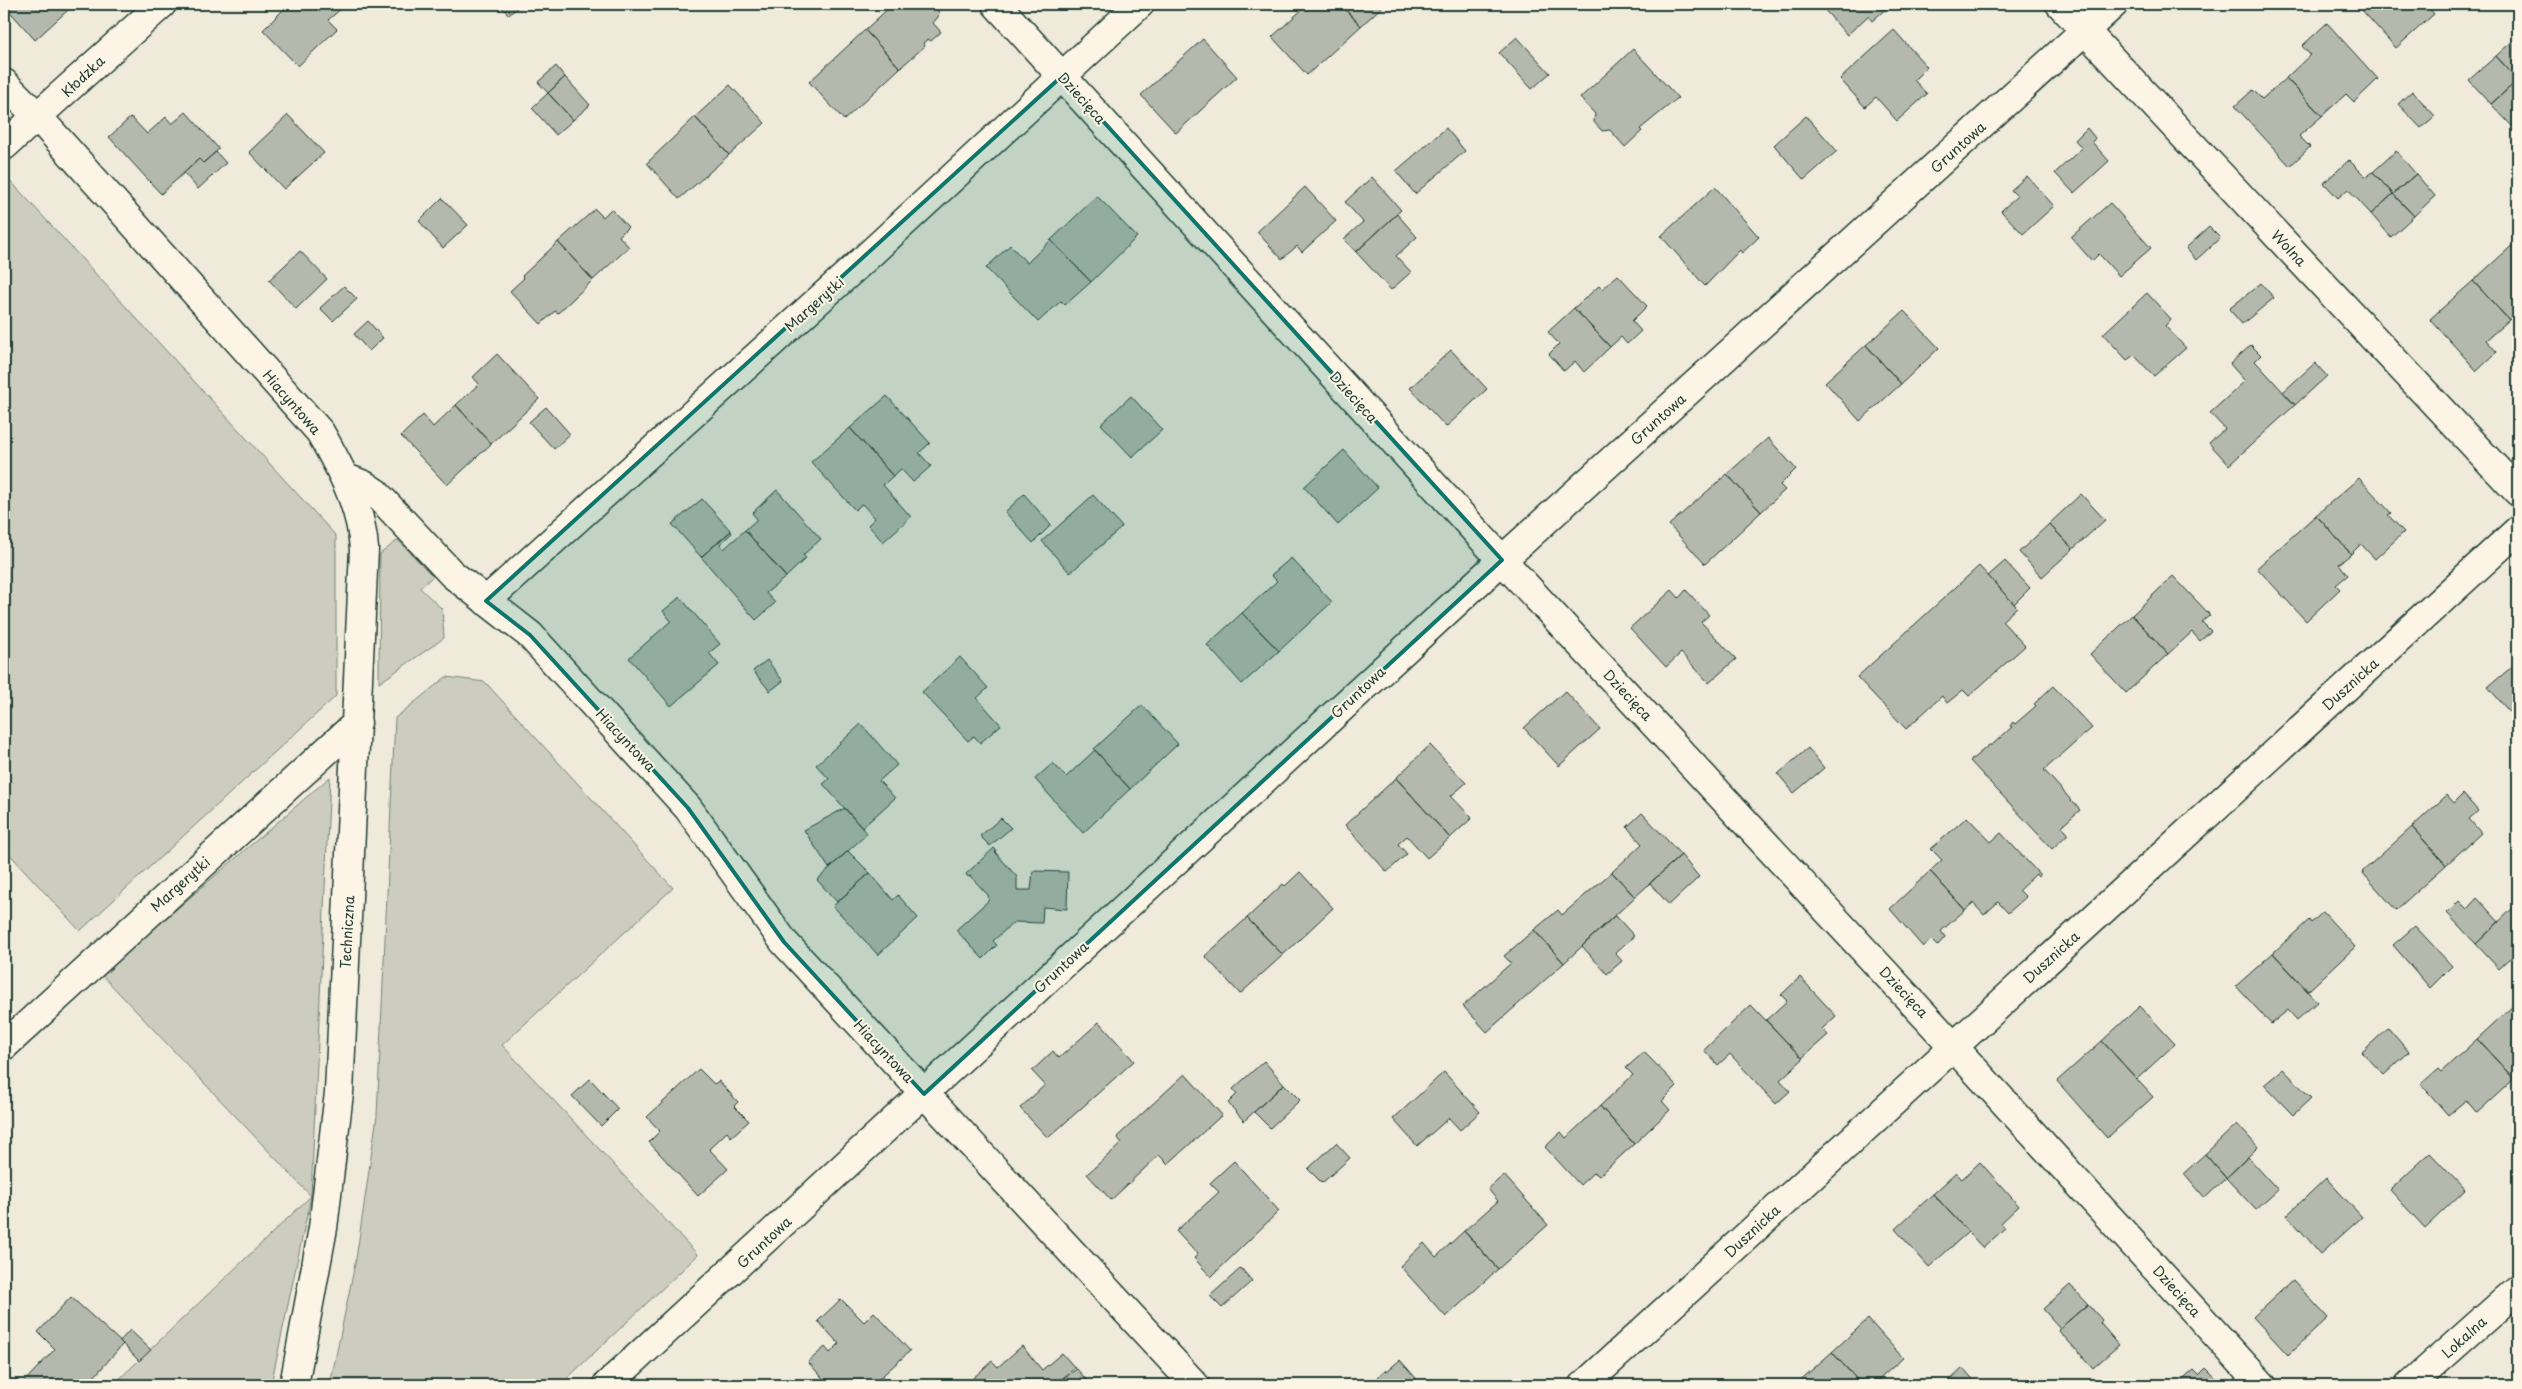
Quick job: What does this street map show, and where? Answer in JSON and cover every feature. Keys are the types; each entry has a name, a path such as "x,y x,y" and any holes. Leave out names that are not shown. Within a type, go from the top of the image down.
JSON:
{"street":[{"name":"Kłodzka","path":"4,146 162,4"},
{"name":"Dziecięca","path":"996,4 1502,560 1953,1046 2262,1385"},
{"name":"Margerytki","path":"486,601 871,253 1140,4"},
{"name":"Wolna","path":"2060,4 2518,492"},
{"name":"Gruntowa","path":"607,1385 1502,560 2114,4"},
{"name":"Hiacyntowa","path":"4,83 38,117 320,432 346,478 364,485 376,493 452,574 530,635 688,808 784,942 1195,1385"},
{"name":"Techniczna","path":"294,1385 323,1228 339,1093 364,549 360,518 346,478"},
{"name":"Dusznicka","path":"1584,1385 2518,530"},
{"name":"Margerytki","path":"4,1046 357,722"},
{"name":"Lokalna","path":"2410,1385 2518,1289"}],"highlighted area":[{"path":"1062,76 1502,560 924,1094 784,942 688,808 530,635 486,601"}],"shaded area":[{"path":"5,175 336,536 336,696 80,931 4,848"},
{"path":"398,540 433,576 420,588 442,609 444,638 379,683 380,554"},
{"path":"446,677 485,682 673,888 502,1045 698,1255 560,1385 330,1385 356,1259 377,1116 395,718"},
{"path":"330,777 311,1196 101,974"},
{"path":"311,1196 271,1385 113,1385"}],"building":[{"path":"7,4 67,4 64,6 68,10 35,40 5,6"},
{"path":"289,4 338,4 342,8 328,20 337,29 298,66 263,30"},
{"path":"499,4 521,4 509,15"},
{"path":"893,4 931,4 939,12 938,17 933,23 941,32 931,41 928,39 923,43 925,46 900,68 865,30"},
{"path":"1308,4 1340,4 1361,26 1307,75 1272,37"},
{"path":"1340,4 1385,4 1361,26"},
{"path":"1826,4 1884,4 1888,7 1872,21 1868,16 1847,35 1822,7"},
{"path":"2366,4 2426,4 2434,14 2396,48 2361,9"},
{"path":"2327,23 2378,79 2354,102 2346,94 2322,116 2286,78 2310,55 2302,46"},
{"path":"865,30 900,68 844,120 809,82"},
{"path":"1894,30 1927,67 1914,80 1927,94 1897,121 1876,97 1865,107 1840,79"},
{"path":"2518,36 2518,80 2496,56"},
{"path":"1517,37 1550,73 1532,89 1499,53"},
{"path":"1203,39 1237,77 1176,133 1141,95"},
{"path":"1633,49 1678,98 1640,129 1642,131 1625,147 1610,130 1602,131 1594,122 1595,114 1580,98"},
{"path":"2496,56 2518,80 2491,104 2469,80"},
{"path":"556,66 565,77 548,93 538,82"},
{"path":"565,77 590,105 573,120 548,93"},
{"path":"2286,78 2322,116 2299,136 2310,147 2290,166 2235,106 2253,90 2262,99"},
{"path":"2518,80 2518,121 2512,126 2491,104"},
{"path":"730,85 765,123 729,155 695,117"},
{"path":"2412,91 2435,116 2421,128 2398,104"},
{"path":"548,93 573,120 556,135 532,108"},
{"path":"186,112 219,149 203,163 199,159 161,194 109,137 131,117 147,134 166,117 172,124"},
{"path":"288,115 324,153 284,189 249,152"},
{"path":"1806,116 1837,151 1804,180 1774,145"},
{"path":"695,117 729,155 679,199 647,163"},
{"path":"1446,128 1465,151 1415,194 1396,171"},
{"path":"2087,128 2095,138 2092,142 2109,161 2074,193 2055,173 2082,148 2075,140"},
{"path":"2396,151 2416,174 2393,194 2373,172"},
{"path":"216,152 226,163 198,189 184,173 199,159 203,163"},
{"path":"2349,160 2366,177 2373,172 2393,194 2371,214 2348,189 2338,198 2324,183"},
{"path":"2416,174 2435,196 2414,216 2393,194"},
{"path":"2027,176 2054,206 2023,234 2001,211 2017,196 2011,190"},
{"path":"1372,177 1401,210 1356,252 1344,239 1363,222 1345,202"},
{"path":"1305,187 1336,221 1302,252 1297,246 1282,259 1257,232"},
{"path":"1715,187 1759,237 1742,253 1740,250 1705,286 1661,236"},
{"path":"2393,194 2414,216 2391,237 2371,214"},
{"path":"1097,196 1137,237 1091,282 1051,240"},
{"path":"442,198 468,225 443,248 419,221"},
{"path":"2110,203 2151,248 2119,276 2099,254 2092,261 2071,237"},
{"path":"595,209 603,217 611,209 628,227 619,236 629,247 593,280 558,242"},
{"path":"1397,214 1417,237 1396,256 1411,272 1391,290 1356,252"},
{"path":"2209,227 2220,238 2196,260 2186,248"},
{"path":"1051,240 1091,282 1065,305 1061,301 1038,322 986,268 1010,245 1027,263"},
{"path":"2517,241 2518,311 2509,320 2473,281"},
{"path":"558,242 593,280 558,313 555,311 541,324 510,291 524,278 522,276"},
{"path":"300,251 327,279 296,309 269,280"},
{"path":"1618,275 1647,306 1632,321 1641,331 1627,344 1621,337 1610,347 1574,308 1599,286 1602,289"},
{"path":"2473,281 2509,320 2486,340 2497,352 2477,371 2430,319"},
{"path":"2261,283 2274,298 2242,324 2229,309"},
{"path":"344,286 357,299 333,321 320,308"},
{"path":"2147,293 2171,319 2165,326 2186,348 2154,376 2134,355 2127,360 2103,334"},
{"path":"1574,308 1610,347 1584,372 1575,361 1564,371 1549,354 1559,344 1548,332"},
{"path":"1904,311 1939,348 1901,384 1866,345"},
{"path":"368,321 383,338 369,351 354,334"},
{"path":"1866,345 1901,384 1860,421 1825,382"},
{"path":"2251,345 2261,355 2255,361 2295,405 2229,465 2209,443 2225,429 2210,413 2245,381 2230,364"},
{"path":"1451,350 1487,389 1446,427 1410,388"},
{"path":"497,354 539,399 491,444 456,405 479,384 473,377"},
{"path":"2315,363 2327,376 2295,405 2283,392"},
{"path":"887,396 930,443 919,453 931,466 913,482 901,469 893,476 850,428"},
{"path":"1131,396 1162,430 1132,457 1101,424"},
{"path":"456,405 491,444 447,485 401,436 423,415 433,427"},
{"path":"546,407 570,434 554,449 529,422"},
{"path":"850,428 893,476 883,485 911,517 883,542 868,525 875,518 862,504 855,510 811,462"},
{"path":"1768,438 1796,469 1780,485 1785,490 1761,512 1727,474"},
{"path":"1344,450 1378,488 1338,525 1304,487"},
{"path":"1727,474 1761,512 1705,564 1669,525"},
{"path":"2359,478 2391,513 2388,515 2404,532 2375,559 2361,544 2351,554 2316,515"},
{"path":"777,490 821,539 803,555 806,558 786,577 745,530 757,519 752,513"},
{"path":"1024,494 1051,525 1033,543 1005,512"},
{"path":"2081,494 2105,520 2073,549 2049,524"},
{"path":"1093,495 1122,527 1070,573 1042,541"},
{"path":"702,499 731,531 701,557 672,524"},
{"path":"2316,515 2351,554 2339,564 2348,575 2336,585 2340,589 2306,621 2257,568"},
{"path":"2049,524 2073,549 2042,577 2019,552"},
{"path":"745,530 786,577 766,593 775,603 756,620 701,557 731,531 732,533 720,544 724,549"},
{"path":"1291,558 1332,602 1279,651 1242,613 1277,581 1271,575"},
{"path":"2005,561 2030,588 2014,604 1988,576"},
{"path":"1979,566 2017,607 2002,621 2025,646 1969,696 1963,690 1947,703 1942,696 1906,729 1857,677"},
{"path":"2173,576 2210,615 2202,622 2211,631 2200,641 2192,632 2168,654 2132,615"},
{"path":"1672,590 1679,598 1686,590 1709,615 1701,622 1736,659 1709,683 1681,653 1666,667 1630,628"},
{"path":"680,597 720,644 709,653 719,665 671,706 629,658 671,621 663,611"},
{"path":"1242,613 1279,651 1242,684 1207,645"},
{"path":"2132,615 2168,654 2126,693 2090,654"},
{"path":"960,657 988,688 977,698 1001,725 980,743 974,736 968,741 922,692"},
{"path":"767,660 783,681 770,691 753,671"},
{"path":"2514,665 2518,670 2518,722 2488,687"},
{"path":"2053,686 2092,728 2044,770 2080,810 2062,826 2068,834 2052,849 1970,761 2012,727 2010,726 2013,722 2015,724 2036,706 2034,704"},
{"path":"1565,691 1600,729 1559,766 1524,728"},
{"path":"1142,705 1178,744 1130,789 1094,749"},
{"path":"861,724 897,765 879,781 895,798 862,828 823,784 829,779 816,765"},
{"path":"1430,745 1466,783 1451,796 1472,818 1450,838 1396,778"},
{"path":"1808,748 1824,768 1794,793 1778,774"},
{"path":"1095,750 1130,789 1083,833 1035,779 1053,763 1066,777"},
{"path":"1396,778 1450,838 1427,858 1407,836 1398,844 1407,854 1387,872 1345,825"},
{"path":"2463,794 2478,811 2469,819 2481,833 2446,865 2412,827 2447,795 2454,803"},
{"path":"845,808 867,834 829,868 804,830"},
{"path":"1642,813 1681,855 1635,897 1612,872 1642,844 1627,827"},
{"path":"1967,817 1991,842 2001,833 2040,875 2038,877 2036,874 2019,890 2026,897 2008,913 1998,902 1984,915 1973,903 1965,910 1930,871 1942,860 1931,849"},
{"path":"1001,818 1011,828 990,846 980,836"},
{"path":"2412,827 2446,865 2396,910 2362,872"},
{"path":"994,848 995,852 1017,877 1017,890 1031,890 1033,871 1068,872 1067,909 1043,907 1042,923 1014,922 993,941 997,945 983,959 956,930 989,900 988,895 966,874"},
{"path":"848,851 870,873 837,902 817,880"},
{"path":"1681,855 1699,877 1669,905 1650,883"},
{"path":"1930,871 1965,910 1941,931 1945,937 1937,946 1931,940 1923,947 1890,909"},
{"path":"1300,872 1333,908 1283,955 1247,918 1283,884 1285,886"},
{"path":"1612,872 1635,897 1564,963 1534,930 1558,910 1562,915"},
{"path":"870,873 893,900 898,895 918,918 878,955 833,906"},
{"path":"2477,898 2499,922 2476,944 2447,913 2459,901 2467,909"},
{"path":"2518,903 2518,951 2499,969 2476,944"},
{"path":"2323,912 2355,947 2308,991 2273,953 2309,920 2311,923"},
{"path":"1615,915 1634,936 1615,953 1622,961 1607,974 1582,946"},
{"path":"1247,918 1283,955 1240,994 1205,956"},
{"path":"2415,926 2452,966 2430,988 2393,945"},
{"path":"1534,930 1564,963 1487,1032 1463,1006 1511,963 1504,956"},
{"path":"2273,953 2317,1002 2297,1020 2288,1010 2271,1024 2236,986"},
{"path":"1800,977 1836,1016 1822,1029 1828,1035 1802,1058 1766,1020 1787,1001 1781,995"},
{"path":"2518,995 2518,1076 2514,1079 2477,1039 2514,1005 2512,1002"},
{"path":"1751,1005 1803,1059 1780,1080 1790,1091 1776,1104 1730,1054 1718,1065 1704,1050"},
{"path":"2140,1006 2175,1044 2137,1079 2102,1041"},
{"path":"1099,1022 1134,1061 1048,1138 1020,1108 1045,1085 1032,1071 1053,1051 1059,1058"},
{"path":"2388,1028 2409,1052 2384,1075 2362,1052"},
{"path":"2477,1039 2514,1079 2477,1113 2466,1100 2448,1115 2421,1084 2438,1069 2441,1072"},
{"path":"2102,1041 2153,1097 2107,1138 2057,1081"},
{"path":"1644,1052 1677,1086 1662,1101 1670,1110 1634,1144 1600,1106 1633,1075 1626,1068"},
{"path":"1264,1061 1284,1084 1244,1121 1228,1103 1237,1094 1233,1089"},
{"path":"699,1069 714,1084 719,1081 738,1102 734,1106 749,1121 731,1137 727,1132 709,1149 728,1169 698,1196 649,1142 660,1131 647,1117"},
{"path":"2283,1069 2311,1098 2293,1115 2264,1085"},
{"path":"1444,1072 1480,1112 1460,1130 1449,1118 1417,1146 1393,1119"},
{"path":"1185,1074 1222,1115 1168,1164 1159,1155 1111,1200 1087,1174 1122,1143 1117,1137"},
{"path":"590,1079 618,1109 601,1126 572,1096"},
{"path":"1284,1084 1300,1100 1270,1128 1254,1112"},
{"path":"1600,1106 1634,1144 1599,1176 1594,1172 1580,1185 1545,1147 1561,1132 1566,1138"},
{"path":"2237,1124 2258,1147 2226,1178 2205,1154"},
{"path":"1336,1143 1350,1158 1322,1183 1308,1169"},
{"path":"2430,1153 2465,1190 2425,1228 2390,1190"},
{"path":"2205,1154 2226,1178 2205,1198 2184,1173"},
{"path":"2248,1157 2278,1190 2256,1210 2226,1178"},
{"path":"1234,1161 1279,1211 1211,1277 1194,1258 1198,1255 1176,1231 1219,1192 1210,1183"},
{"path":"1980,1162 2019,1206 2001,1223 2005,1228 1983,1248 1933,1194 1956,1173 1962,1179"},
{"path":"1504,1175 1548,1225 1498,1269 1464,1231 1498,1201 1488,1189"},
{"path":"2326,1178 2362,1217 2321,1254 2287,1215"},
{"path":"1933,1194 1968,1232 1929,1267 1895,1229"},
{"path":"1464,1231 1498,1269 1446,1317 1400,1266 1424,1243 1436,1257"},
{"path":"1241,1268 1252,1281 1222,1308 1210,1296"},
{"path":"2293,1280 2328,1318 2288,1355 2253,1317"},
{"path":"2070,1285 2088,1304 2060,1328 2043,1309"},
{"path":"71,1297 123,1344 87,1385 11,1385 17,1379 22,1384 55,1349 38,1332"},
{"path":"841,1299 864,1322 874,1312 910,1351 872,1385 829,1385 808,1362 825,1347 830,1353 839,1344 818,1321"},
{"path":"2088,1304 2102,1320 2100,1323 2119,1345 2093,1368 2058,1330"},
{"path":"1868,1319 1903,1358 1873,1385 1862,1385 1832,1352"},
{"path":"130,1330 151,1350 139,1361 120,1341"},
{"path":"1022,1346 1042,1370 1062,1353 1075,1368 1054,1385 979,1385 973,1378 992,1361 998,1367"},
{"path":"1832,1352 1862,1385 1795,1385"},
{"path":"1400,1360 1422,1385 1369,1385 1386,1370"},
{"path":"1963,1368 1978,1385 1951,1385 1948,1382"},
{"path":"2206,1368 2223,1385 2177,1385 2194,1370 2199,1375"},
{"path":"1077,1369 1089,1383 1087,1385 1054,1385"},
{"path":"2016,1380 2020,1385 2010,1385"}]}
